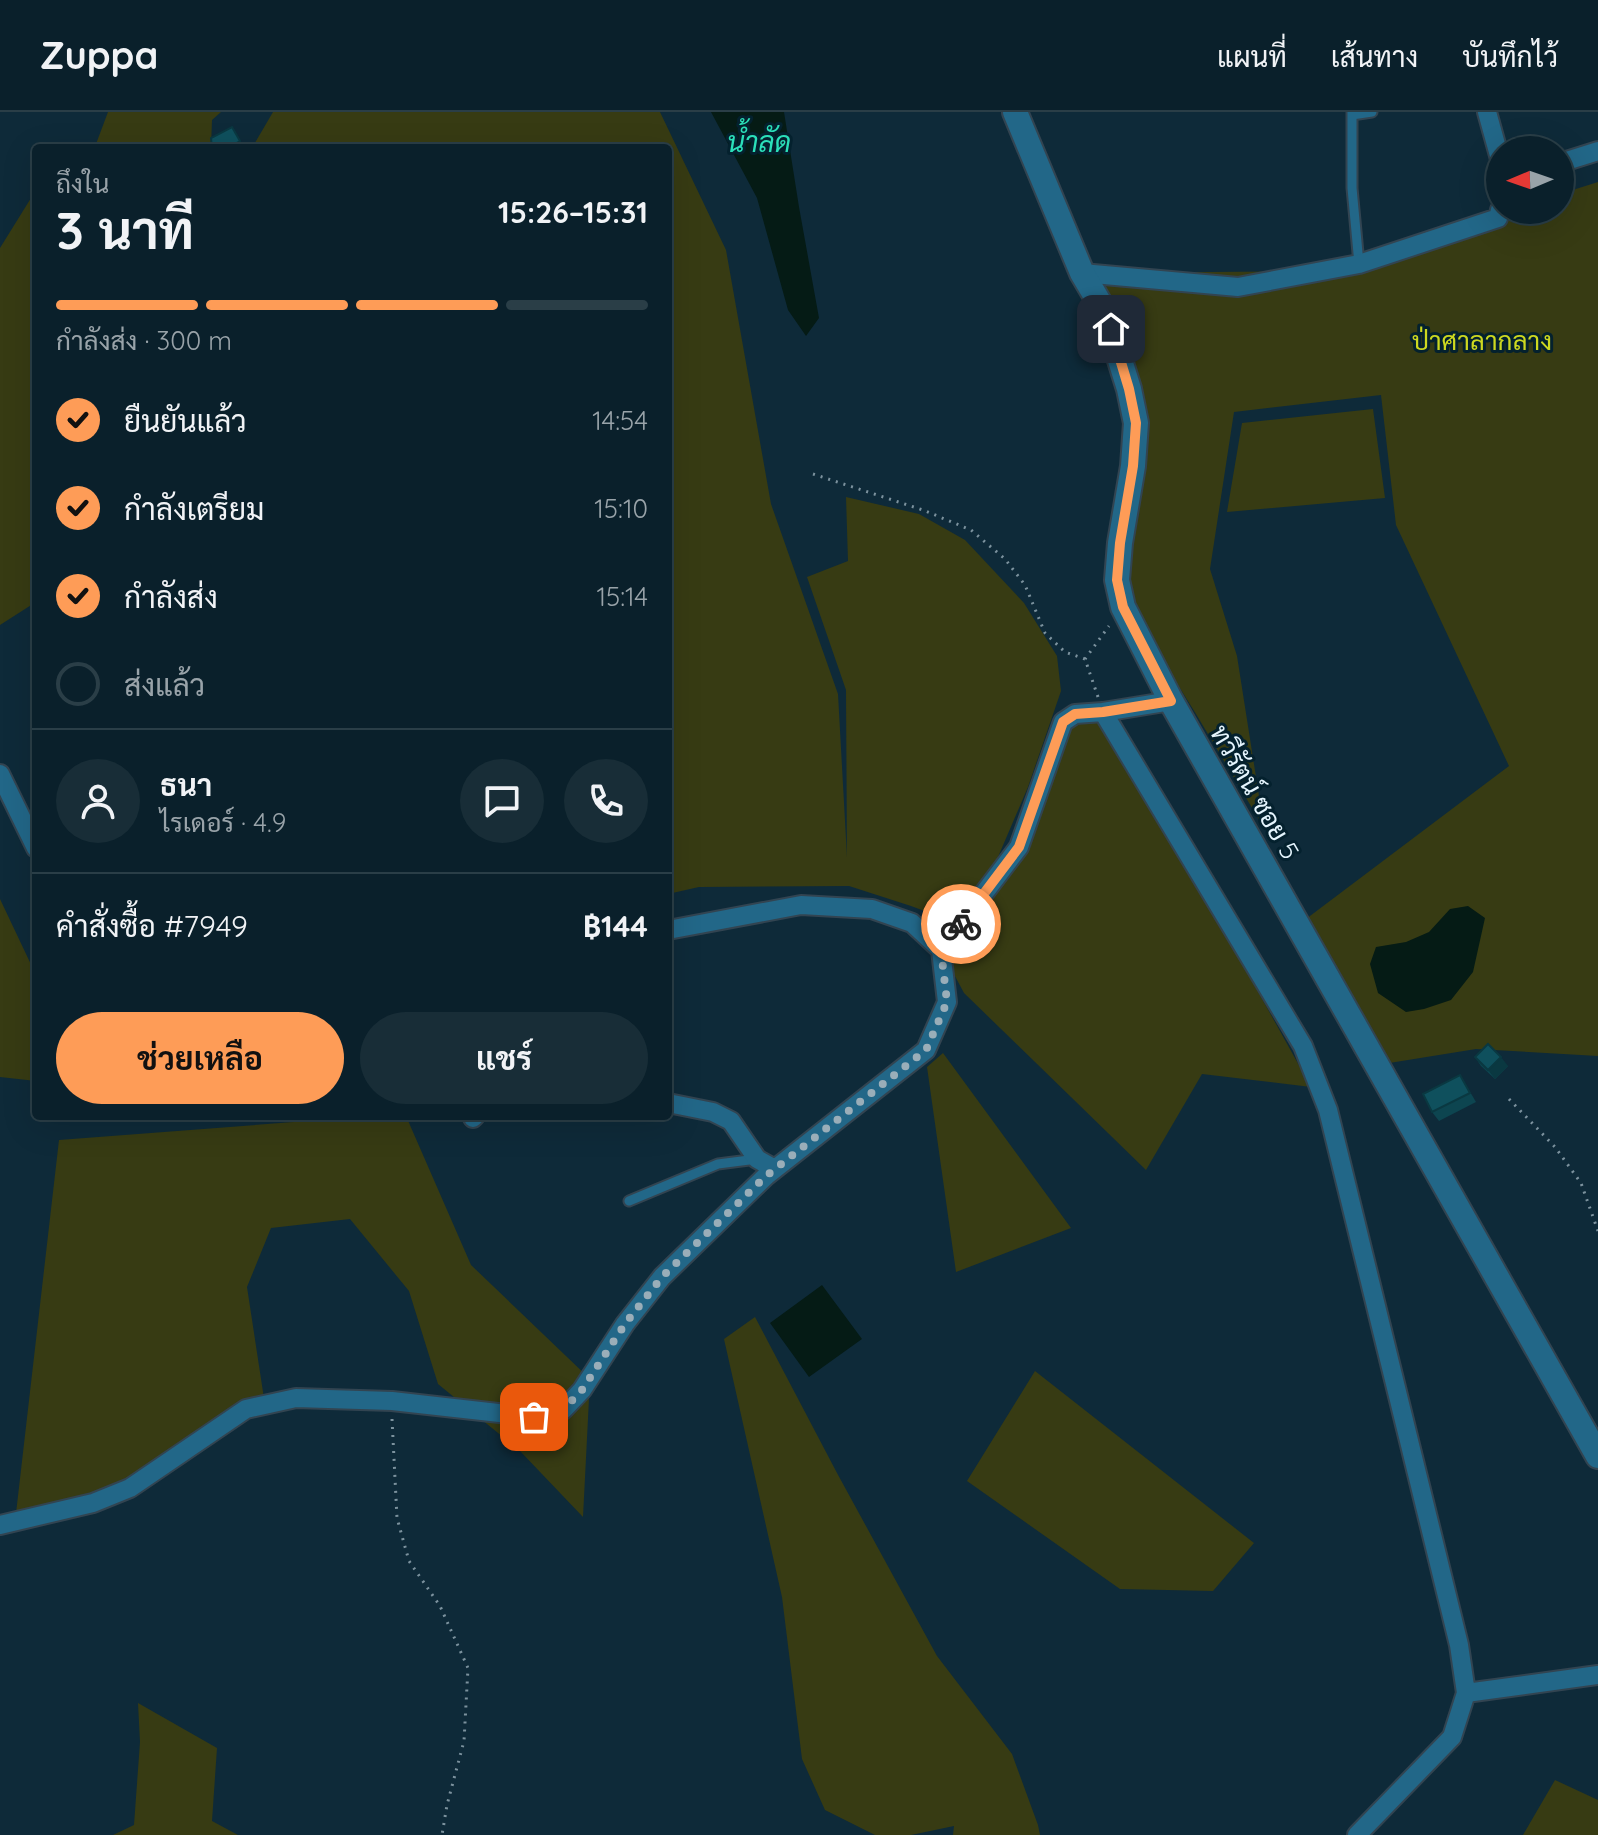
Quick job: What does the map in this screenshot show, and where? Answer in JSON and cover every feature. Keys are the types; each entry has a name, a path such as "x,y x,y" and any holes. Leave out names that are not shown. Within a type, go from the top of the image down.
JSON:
{"street":[{"name":"ทวีรัตน์ ซอย 5","path":"1015,112 1082,273 1105,312 1129,389 1136,423 1117,580 1123,607 1171,701 1598,1456"},
{"path":"1487,112 1494,136"},
{"path":"1574,159 1598,151"},
{"path":"1082,273 1238,287 1359,264 1486,222"},
{"path":"941,950 1019,847 1063,722 1075,714 1171,701"},
{"path":"1103,712 1303,1046 1328,1110 1459,1645 1466,1693 1452,1737 1357,1835"},
{"path":"0,774 32,840"},
{"path":"0,1525 93,1503 130,1488 246,1409 296,1398 392,1401 534,1417 563,1410 582,1390 625,1324 662,1277 775,1169 926,1050 947,1002 941,950 912,923 872,909 801,905 672,929"},
{"path":"672,1104 713,1112 731,1121 757,1159 775,1169"},
{"path":"1466,1693 1598,1675"}],"lane":[{"path":"1359,264 1352,188 1352,114 1372,112"},
{"path":"629,1201 718,1164 757,1159"}],"path":[{"path":"813,474 923,510 971,530 1005,559 1025,585 1045,633 1065,652 1085,659"},
{"path":"1085,659 1123,607"},
{"path":"1085,659 1103,712"},
{"path":"1509,1099 1555,1147 1581,1183 1598,1231"},
{"path":"392,1401 397,1518 409,1561 440,1606 468,1668 464,1741 442,1835"}],"green space":[{"path":"108,112 221,112 212,120 211,144 96,144"},
{"path":"273,112 660,112 726,250 771,504 838,694 847,857 846,690 807,577 848,561 846,497 919,514 965,540 1024,603 1057,656 1061,691 1028,787 995,864 951,921 849,886 699,887 672,893 672,144 254,144"},
{"name":"ป่าศาลากลาง","path":"1598,182 1598,1056 1476,1049 1377,1065 1298,925 1509,766 1396,525 1381,395 1234,412 1210,569 1237,656 1264,828 1143,629 1125,571 1145,422 1082,273 1321,271 1486,218 1486,224 1574,224 1574,190"},
{"path":"32,196 32,605 0,625 0,248"},
{"path":"1373,409 1385,498 1227,512 1242,423"},
{"path":"1103,712 1311,1087 1202,1074 1146,1170 964,993 941,950 1019,847 1063,722"},
{"path":"0,899 32,967 32,1081 0,1077"},
{"path":"943,1053 1071,1228 956,1272 927,1067"},
{"path":"320,1120 408,1120 471,1265 590,1379 583,1517 520,1451 438,1384 409,1291 350,1219 271,1228 247,1287 265,1405 138,1482 15,1522 59,1140"},
{"path":"755,1317 937,1656 1012,1754 1040,1835 953,1835 954,1826 911,1835 875,1835 825,1810 802,1759 782,1597 724,1339"},
{"path":"1035,1371 1254,1543 1213,1591 1120,1589 967,1481"},
{"path":"138,1703 217,1748 212,1821 238,1835 113,1835 134,1825 140,1742"},
{"path":"1555,1780 1598,1800 1598,1835 1523,1835"}],"water":[{"name":"น้ำลัด","path":"711,112 784,112 819,318 806,336 788,310 757,198"},
{"path":"1468,906 1485,918 1473,972 1451,1000 1406,1012 1378,993 1370,964 1376,947 1406,942 1429,932 1450,909"},
{"path":"822,1285 862,1339 809,1377 770,1323"}],"building":[{"path":"232,127 240,141 235,144 212,144 211,138"},
{"path":"1488,1044 1501,1057 1488,1070 1475,1057"},
{"path":"1460,1075 1470,1093 1432,1112 1423,1094"}],"way so far":[{"path":"534,1417 563,1410 582,1390 625,1324 662,1277 766,1176 926,1050 947,1002 941,950 961,924"}],"route":[{"path":"961,924 1019,847 1063,722 1075,714 1171,701 1132,628 1117,580 1136,423 1111,329"}]}
